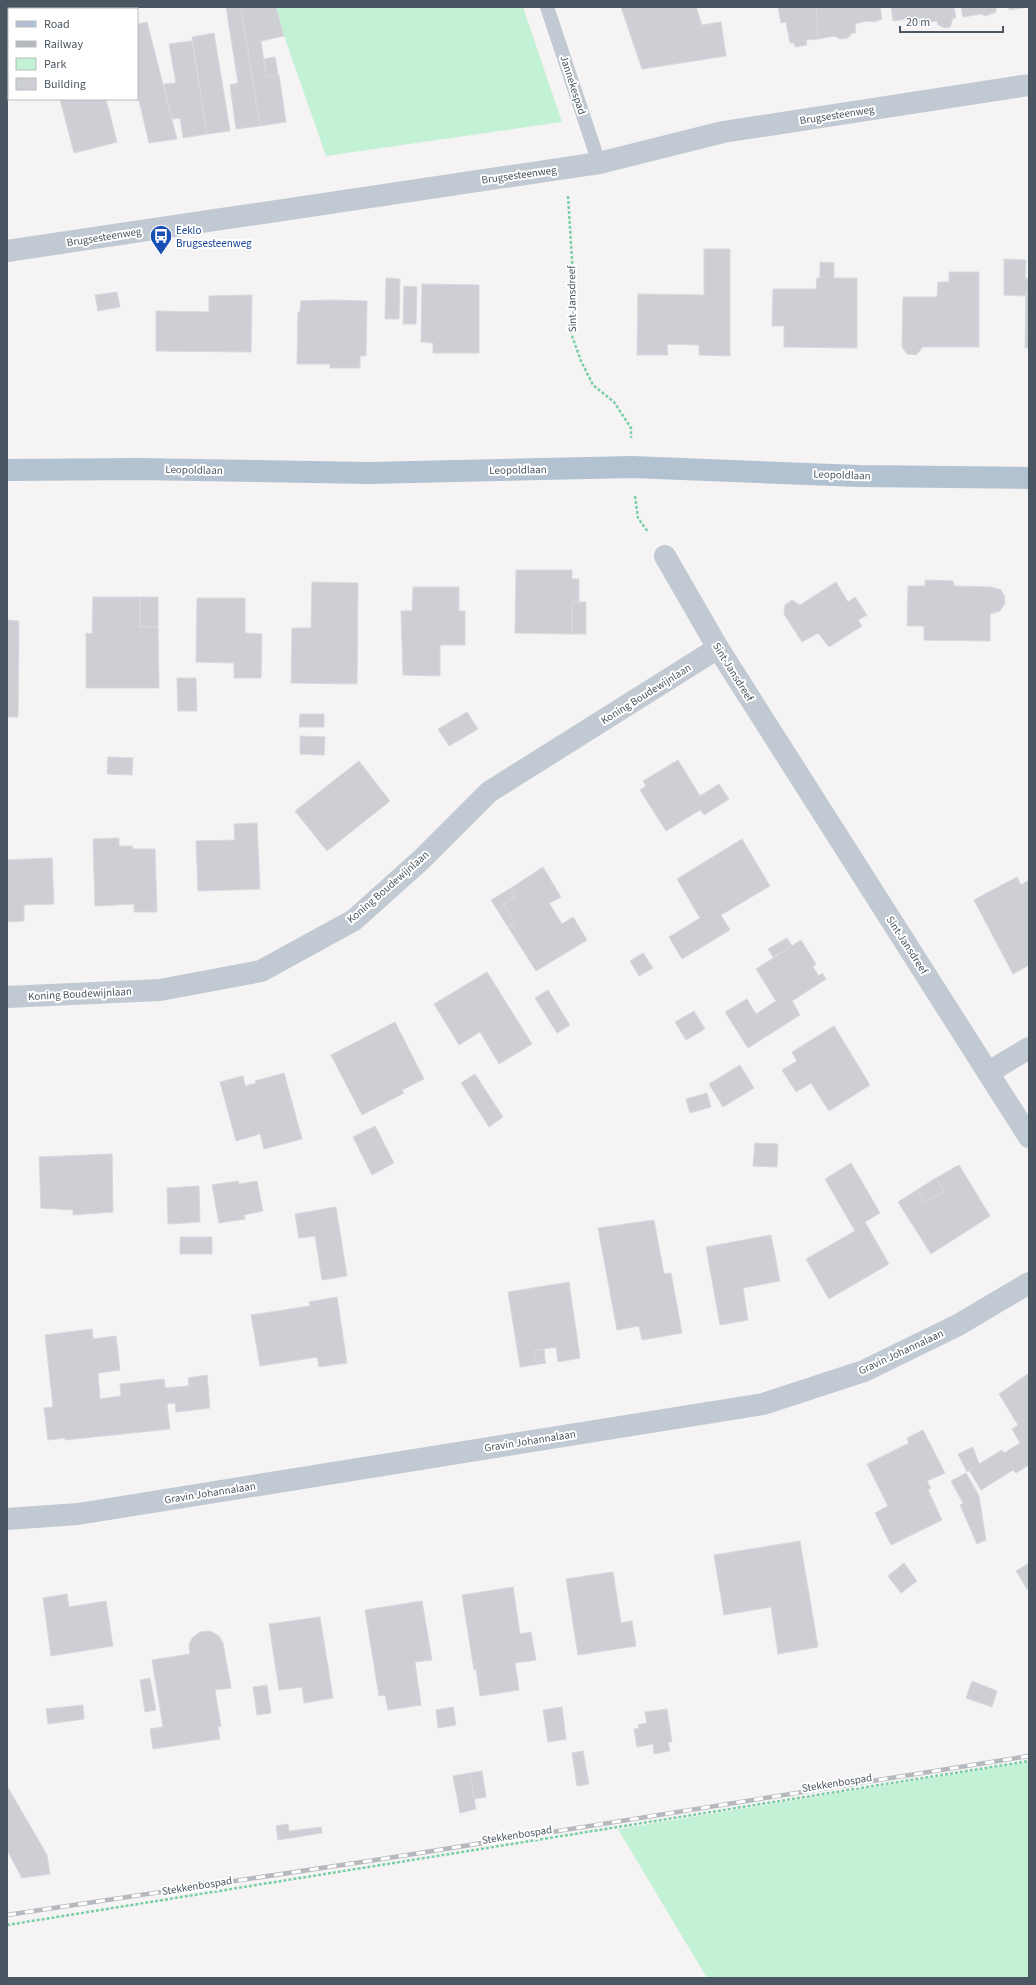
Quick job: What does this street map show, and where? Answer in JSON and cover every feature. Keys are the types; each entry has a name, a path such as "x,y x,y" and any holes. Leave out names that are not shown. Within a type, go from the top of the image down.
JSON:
{"main road":[{"name":"Leopoldlaan","path":"7,470 138,469 370,473 632,468 859,476 1029,478"}],"street":[{"name":"Brugsesteenweg","path":"7,251 599,163 723,132 1029,85"},
{"name":"Sint-Jansdreef","path":"666,556 718,648 1029,1137"},
{"name":"Koning Boudewijnlaan","path":"7,997 160,990 261,971 354,920 422,859 489,792 718,648"},
{"path":"989,1072 1029,1048"},
{"name":"Gravin Johannalaan","path":"7,1518 78,1514 763,1404 864,1371 958,1325 1029,1283"}],"lane":[{"name":"Jannekespad","path":"547,7 599,163"}],"path":[{"name":"Sint-Jansdreef","path":"566,168 572,275 571,333 581,361 593,385 614,402 631,428 632,468 638,518 666,556"},
{"name":"Stekkenbospad","path":"7,1925 1029,1760"}],"green space":[{"path":"274,7 523,7 562,122 326,156"},
{"path":"1029,1762 1029,1978 707,1978 618,1829"}],"building":[{"path":"226,7 241,7 260,126 236,129 230,85 238,83"},
{"path":"241,7 276,7 284,36 261,41 266,77 279,75 286,122 260,126"},
{"path":"621,7 696,7 702,25 721,22 726,56 642,69"},
{"path":"778,7 816,7 818,39 806,40 807,45 795,47 794,43 790,43 786,22 781,23"},
{"path":"816,7 880,7 882,19 875,22 866,21 855,24 856,33 852,33 848,38 840,39 835,36 818,39"},
{"path":"891,7 954,7 956,18 953,18 950,27 945,28 938,25 937,21 914,24 913,18 893,21"},
{"path":"961,7 996,7 996,12 985,16 981,14 963,17"},
{"path":"1009,7 1028,7 1009,10"},
{"path":"147,22 177,139 149,143 138,96 138,24"},
{"path":"214,33 230,131 207,134 192,37"},
{"path":"192,41 207,134 183,138 180,118 172,119 164,84 176,83 169,44"},
{"path":"275,57 278,75 266,77 264,59"},
{"path":"60,100 106,100 117,142 74,153"},
{"path":"704,249 730,249 730,356 699,355 699,345 667,344 668,355 637,355 638,294 704,295"},
{"path":"1004,259 1026,260 1025,278 1029,278 1029,292 1026,292 1026,296 1004,295"},
{"path":"820,262 834,263 834,278 857,278 857,348 784,347 784,326 772,326 773,289 816,289 817,278 820,278"},
{"path":"949,272 979,272 979,347 923,347 916,355 907,354 902,347 903,297 937,297 938,282 949,282"},
{"path":"386,278 400,279 399,319 385,319"},
{"path":"422,284 479,285 479,353 433,353 433,343 421,342"},
{"path":"404,286 417,287 416,324 403,324"},
{"path":"117,292 120,307 98,311 95,295"},
{"path":"1026,292 1029,292 1029,348 1025,348"},
{"path":"252,295 251,352 156,351 156,311 209,312 209,296"},
{"path":"301,301 367,301 366,356 360,356 360,368 330,368 330,364 297,364 298,312 300,312"},
{"path":"516,570 572,570 572,579 579,579 579,602 572,602 572,634 515,633"},
{"path":"925,580 953,581 954,586 991,587 1001,590 1004,595 1005,603 1000,611 990,614 990,641 924,640 924,626 907,626 908,586 925,586"},
{"path":"312,582 358,583 357,684 291,683 292,628 311,628"},
{"path":"836,582 848,602 855,597 867,615 858,620 862,626 829,647 818,633 802,642 784,614 785,605 792,600 800,605"},
{"path":"413,587 459,587 459,611 465,611 465,645 440,645 440,676 403,675 401,611 412,611"},
{"path":"93,597 140,597 140,627 158,627 159,688 86,688 86,633 92,634"},
{"path":"140,597 158,597 158,627 140,627"},
{"path":"197,598 245,598 245,633 262,634 261,678 234,678 234,663 196,662"},
{"path":"572,602 586,602 586,634 572,634"},
{"path":"7,620 19,621 18,717 7,717"},
{"path":"177,678 196,678 197,711 178,711"},
{"path":"467,712 478,729 449,746 438,729"},
{"path":"300,714 324,714 324,727 299,727"},
{"path":"300,736 325,737 324,755 300,754"},
{"path":"108,757 133,758 132,775 107,774"},
{"path":"678,760 700,796 719,784 729,799 704,815 700,810 666,831 640,790 646,786 643,781"},
{"path":"359,761 390,801 327,851 295,811"},
{"path":"257,823 260,889 198,891 196,841 235,840 234,824"},
{"path":"119,838 119,846 132,846 133,849 155,849 157,912 134,912 134,904 95,906 93,839"},
{"path":"742,839 770,886 721,915 730,930 682,959 669,937 700,918 677,879"},
{"path":"52,858 54,904 24,905 24,921 7,922 7,860"},
{"path":"543,867 561,897 549,903 562,924 573,917 587,940 536,971 508,927 515,923 503,904 516,896 511,888"},
{"path":"1017,877 1021,885 1029,880 1029,965 1013,974 974,900"},
{"path":"511,888 516,896 503,904 515,923 508,927 491,900"},
{"path":"787,938 792,946 773,957 768,949"},
{"path":"801,940 816,964 813,967 819,976 822,973 826,979 792,1001 800,1015 748,1048 725,1012 747,999 756,1014 776,1001 756,969"},
{"path":"643,953 653,968 639,976 630,961"},
{"path":"487,972 532,1044 499,1064 480,1032 459,1045 434,1004"},
{"path":"548,990 570,1025 557,1033 535,998"},
{"path":"694,1011 705,1029 686,1040 675,1022"},
{"path":"395,1022 424,1079 402,1090 404,1093 362,1115 331,1055"},
{"path":"834,1026 870,1085 829,1111 811,1083 796,1092 782,1070 797,1061 792,1052"},
{"path":"740,1065 754,1088 723,1107 709,1084"},
{"path":"284,1073 302,1139 264,1149 260,1134 236,1141 220,1082 243,1076 245,1086 256,1083 255,1081"},
{"path":"475,1074 503,1117 489,1127 461,1083"},
{"path":"707,1093 711,1107 690,1113 686,1099"},
{"path":"375,1126 394,1163 372,1175 353,1137"},
{"path":"755,1143 778,1144 777,1167 753,1166"},
{"path":"112,1154 113,1212 73,1215 73,1210 41,1208 39,1157"},
{"path":"851,1163 880,1213 865,1222 889,1264 829,1299 806,1259 855,1231 825,1179"},
{"path":"959,1165 990,1216 931,1254 898,1202 917,1190 925,1203 944,1191 936,1178"},
{"path":"936,1178 944,1191 925,1203 917,1190"},
{"path":"238,1181 239,1184 257,1181 263,1211 244,1215 245,1219 219,1223 212,1185"},
{"path":"199,1186 200,1222 168,1224 167,1188"},
{"path":"336,1207 347,1276 322,1280 315,1236 299,1238 295,1214"},
{"path":"654,1220 664,1274 671,1273 682,1333 642,1340 639,1326 617,1330 598,1228"},
{"path":"771,1235 780,1281 743,1288 748,1320 720,1325 706,1247"},
{"path":"180,1237 212,1237 212,1254 180,1254"},
{"path":"569,1282 580,1358 558,1362 556,1347 534,1351 536,1362 545,1360 546,1363 520,1367 508,1292"},
{"path":"337,1297 347,1363 319,1367 317,1357 260,1366 251,1315 310,1306 309,1302"},
{"path":"92,1329 93,1339 116,1336 120,1370 98,1373 100,1399 121,1396 120,1384 164,1379 165,1388 189,1386 188,1378 207,1375 210,1408 176,1412 175,1403 167,1404 170,1429 65,1440 65,1438 48,1440 44,1408 53,1407 45,1335"},
{"path":"544,1349 545,1360 536,1362 534,1351"},
{"path":"1029,1373 1029,1465 1016,1473 1013,1470 981,1490 969,1470 1002,1450 1004,1453 1020,1443 1012,1429 1018,1425 999,1394"},
{"path":"923,1430 945,1473 927,1481 931,1488 928,1490 942,1520 891,1545 875,1513 888,1506 867,1464 909,1443 907,1438"},
{"path":"973,1447 979,1464 967,1472 958,1454"},
{"path":"966,1473 979,1496 986,1540 977,1544 960,1505 963,1503 951,1481"},
{"path":"800,1541 818,1647 778,1654 771,1607 724,1615 714,1555"},
{"path":"904,1563 917,1581 901,1593 888,1576"},
{"path":"1029,1563 1029,1587 1027,1589 1016,1571"},
{"path":"613,1572 621,1623 632,1621 636,1646 578,1655 566,1579"},
{"path":"513,1587 520,1634 531,1632 536,1660 515,1663 519,1690 480,1696 476,1669 474,1670 462,1595"},
{"path":"67,1594 69,1607 106,1601 113,1646 51,1656 43,1598"},
{"path":"422,1601 432,1660 415,1662 421,1705 388,1710 385,1695 379,1696 365,1610"},
{"path":"320,1617 333,1698 304,1703 302,1687 279,1690 269,1624"},
{"path":"210,1631 219,1636 223,1643 231,1688 215,1690 221,1726 218,1727 220,1739 153,1749 150,1729 163,1727 152,1660 190,1654 189,1645 192,1638 200,1632"},
{"path":"150,1678 156,1710 145,1712 140,1680"},
{"path":"972,1681 997,1691 992,1707 966,1698"},
{"path":"267,1685 271,1713 257,1715 253,1687"},
{"path":"83,1705 84,1719 48,1724 46,1709"},
{"path":"453,1707 456,1725 438,1728 436,1710"},
{"path":"562,1707 566,1739 548,1742 543,1710"},
{"path":"667,1709 672,1742 668,1742 670,1751 654,1754 653,1744 637,1747 634,1729 639,1728 638,1725 647,1723 645,1712"},
{"path":"583,1751 589,1784 577,1786 572,1753"},
{"path":"482,1771 486,1797 474,1799 470,1773"},
{"path":"470,1773 476,1809 460,1813 453,1776"},
{"path":"7,1786 47,1855 50,1874 22,1878 7,1850"},
{"path":"288,1824 289,1831 321,1827 322,1833 278,1840 276,1826"}],"railway":[{"path":"7,1915 382,1859 1029,1756"}],"place":[{"name":"Eeklo Brugsesteenweg","path":"161,256"}]}
